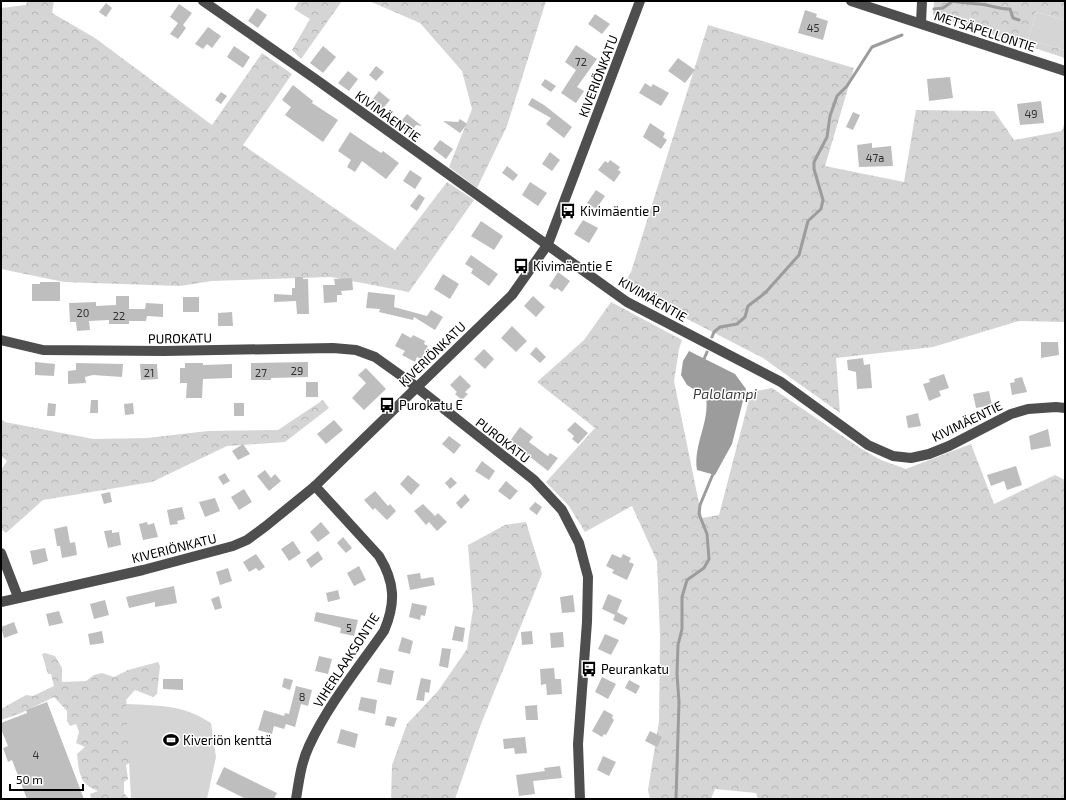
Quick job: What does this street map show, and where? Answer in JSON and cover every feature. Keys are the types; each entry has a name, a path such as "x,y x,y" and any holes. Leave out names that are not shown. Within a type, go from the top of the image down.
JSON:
{"street":[{"name":"KIVIMÄENTIE","path":"203,1 314,78 628,302 781,382 868,445 892,456 911,458 929,454 949,446 1011,414 1028,409 1056,407 1065,408"},
{"name":"KIVERIÖNKATU","path":"1,602 143,570 233,546 247,540 315,486 512,295 548,244 640,1"},
{"name":"METSÄPELLONTIE","path":"851,1 1065,71"},
{"path":"921,23 922,1"},
{"name":"PUROKATU","path":"1,340 43,350 164,351 333,348 356,350 375,357 534,480 562,510 578,543 588,577 587,622 578,744 580,799"},
{"name":"VIHERLAAKSONTIE","path":"296,799 301,770 309,747 322,720 384,631 391,616 393,599 387,568 379,556 315,486"},
{"path":"1,553 18,597"}],"green space":[{"path":"27,1 54,1 52,13 95,38 212,125 262,53 292,74 243,145 395,250 447,182 474,200 409,292 331,277 212,281 180,286 64,282 1,269 1,8 26,5"},
{"path":"299,1 342,1 301,59 292,50 310,19 294,9"},
{"path":"369,1 546,1 507,126 477,188 449,167 472,109 462,71 420,23"},
{"path":"934,1 1065,1 1065,20 1036,12 1028,40 1065,50 1065,58 933,15"},
{"path":"1036,12 1065,20 1065,50 1028,40"},
{"path":"708,25 854,68 825,166 904,182 916,110 994,111 1014,140 1062,131 1065,121 1065,322 1019,321 933,347 836,358 840,413 763,358 623,286 631,272"},
{"path":"611,302 682,340 679,349 674,381 702,518 719,515 751,392 772,388 860,448 881,460 906,469 971,444 994,504 1055,475 1065,480 1065,799 758,799 756,793 715,789 711,799 650,799 648,790 659,721 660,636 657,561 632,506 585,532 569,506 546,482 595,428 537,382 584,340"},
{"path":"323,400 329,408 285,442 227,446 152,482 43,500 6,533 1,529 1,470 7,461 1,456 1,419 5,422 93,439 147,438 208,431 278,430"},
{"path":"526,522 542,574 481,724 455,799 391,799 392,765 407,724 438,691 467,649 473,609 468,545 505,525"},
{"path":"45,653 55,656 62,668 62,682 86,681 94,675 102,673 114,677 128,670 158,662 160,666 157,694 153,697 135,690 126,700 132,733 133,761 126,765 128,779 124,782 124,793 129,799 91,799 90,794 98,791 87,785 81,777 77,754 85,747 76,743 79,732 76,724 70,726 67,721 67,711 54,697 21,713 1,720 1,709 26,695 33,696 54,686 51,674 48,674 42,654"},
{"name":"Kiveriön kenttä","path":"126,704 180,709 190,712 211,723 216,757 207,799 131,799"}],"water":[{"name":"Palolampi","path":"689,351 735,374 746,389 732,444 715,475 697,470 697,452 707,406 706,397 687,385 681,375 683,361"}],"building":[{"path":"106,3 112,8 106,17 99,12"},
{"path":"179,4 192,13 183,25 186,28 178,39 170,34 178,23 170,17"},
{"path":"257,8 267,15 258,28 248,21"},
{"path":"805,10 817,14 816,17 828,21 823,40 798,33"},
{"path":"595,14 610,24 602,34 588,24"},
{"path":"208,27 221,36 212,48 207,44 203,49 195,44"},
{"path":"576,45 597,59 577,87 584,91 576,103 561,93 576,70 565,62"},
{"path":"234,46 250,57 243,68 227,57"},
{"path":"323,46 336,57 323,73 310,63"},
{"path":"678,58 695,70 685,83 668,71"},
{"path":"376,66 384,72 376,81 369,75"},
{"path":"348,71 358,79 349,91 338,83"},
{"path":"950,77 953,98 929,101 927,79"},
{"path":"545,79 556,86 551,92 541,85"},
{"path":"645,83 651,87 653,84 669,93 661,106 639,93"},
{"path":"293,85 313,101 312,103 338,120 323,142 285,115 291,107 282,100"},
{"path":"379,91 390,100 379,113 368,105"},
{"path":"221,92 227,96 221,104 215,100"},
{"path":"532,98 544,105 572,127 564,138 546,124 551,118 528,105"},
{"path":"1041,101 1044,123 1020,125 1017,104"},
{"path":"853,112 860,115 853,130 846,127"},
{"path":"407,114 422,126 416,125 410,134 398,125"},
{"path":"460,119 467,124 460,133 443,121 458,122"},
{"path":"650,123 665,133 663,137 667,140 661,149 643,137"},
{"path":"350,132 381,153 383,151 399,163 386,179 362,161 355,172 347,167 351,160 338,151"},
{"path":"440,140 453,149 446,159 433,149"},
{"path":"872,143 872,148 891,146 893,166 859,167 857,145"},
{"path":"550,152 560,160 552,171 542,164"},
{"path":"610,160 620,167 618,170 621,172 614,182 598,170 605,161 608,163"},
{"path":"507,166 518,175 513,181 502,173"},
{"path":"410,170 422,178 415,189 403,181"},
{"path":"530,182 547,193 538,206 522,195"},
{"path":"596,190 605,196 596,209 587,203"},
{"path":"419,194 425,198 417,211 410,206"},
{"path":"583,220 598,228 589,243 574,234"},
{"path":"481,221 503,236 494,250 471,236"},
{"path":"471,255 498,274 489,286 471,273 473,269 465,264"},
{"path":"558,272 570,281 562,292 557,288 555,290 549,286"},
{"path":"443,274 459,284 450,299 434,289"},
{"path":"295,277 303,277 303,279 308,279 309,314 297,314 296,301 274,302 274,294 292,295 292,288 295,288"},
{"path":"352,278 353,290 341,291 342,295 337,295 337,302 324,303 323,285 335,285 334,279"},
{"path":"40,282 60,282 60,301 32,301 32,284 40,284"},
{"path":"368,292 395,295 394,307 427,316 431,310 443,317 435,330 414,317 413,320 379,312 380,309 366,308"},
{"path":"116,296 129,296 129,309 145,309 146,303 163,304 163,317 147,316 146,321 129,321 129,324 109,324 109,320 89,321 90,330 77,331 76,322 70,322 69,303 96,302 96,306 116,305"},
{"path":"533,296 545,307 536,317 524,306"},
{"path":"183,297 199,297 199,312 183,312"},
{"path":"232,312 233,326 218,326 218,313"},
{"path":"512,326 527,341 516,352 501,338"},
{"path":"402,333 411,338 413,335 425,341 424,344 428,346 421,359 417,357 415,362 402,355 405,351 395,346"},
{"path":"1041,342 1058,342 1059,355 1041,358"},
{"path":"536,347 546,357 540,363 530,354"},
{"path":"484,349 494,359 485,369 474,359"},
{"path":"863,358 864,365 870,364 872,388 857,389 856,372 848,370 847,360"},
{"path":"35,362 55,364 54,376 35,375"},
{"path":"308,362 308,377 251,380 251,363"},
{"path":"76,363 123,364 122,377 93,375 85,377 86,383 68,384 68,371 76,370"},
{"path":"185,363 203,363 203,365 232,364 232,378 203,379 202,398 186,398 187,383 180,383 180,368 185,368"},
{"path":"140,364 157,364 158,379 141,380"},
{"path":"366,368 386,389 364,410 352,398 366,383 358,375"},
{"path":"944,374 949,388 939,391 941,396 929,401 923,384 930,382 929,379"},
{"path":"460,375 471,386 465,392 468,394 462,400 455,394 457,392 450,385"},
{"path":"1022,377 1027,392 1012,395 1010,383 1015,382 1014,379"},
{"path":"306,382 318,382 318,397 306,397"},
{"path":"989,391 992,405 976,408 973,394"},
{"path":"91,400 98,400 98,413 90,413"},
{"path":"48,403 56,404 55,416 47,416"},
{"path":"133,403 134,414 125,415 124,404"},
{"path":"234,403 244,403 244,416 234,416"},
{"path":"918,413 921,426 908,428 906,416"},
{"path":"334,420 343,430 326,444 317,434"},
{"path":"575,422 588,433 578,444 572,439 574,436 567,430"},
{"path":"520,427 533,437 529,442 548,456 550,453 558,458 548,471 510,441"},
{"path":"1048,429 1051,446 1031,450 1029,436"},
{"path":"449,436 461,445 454,454 442,444"},
{"path":"243,444 250,454 238,460 232,451"},
{"path":"482,461 495,471 489,480 475,471"},
{"path":"1016,466 1022,485 1007,490 1004,481 991,486 987,475"},
{"path":"265,470 271,478 275,474 281,481 269,491 257,476"},
{"path":"225,473 230,481 223,485 218,477"},
{"path":"408,475 420,485 411,495 400,484"},
{"path":"451,477 457,483 450,489 445,483"},
{"path":"506,481 518,491 510,500 498,491"},
{"path":"244,489 252,502 239,510 231,497"},
{"path":"375,491 388,506 390,504 396,511 387,520 375,508 373,510 364,500"},
{"path":"110,492 112,502 104,504 101,494"},
{"path":"465,494 470,500 461,509 456,503"},
{"path":"215,498 220,511 205,517 199,502"},
{"path":"535,502 542,507 537,515 529,509"},
{"path":"423,504 435,516 438,513 447,522 437,531 429,522 426,525 414,511"},
{"path":"182,507 185,519 177,521 178,524 170,525 167,510"},
{"path":"147,522 148,525 154,523 158,537 143,540 139,524"},
{"path":"321,522 330,533 318,542 310,532"},
{"path":"67,526 70,543 75,542 77,555 62,558 60,546 57,546 54,529"},
{"path":"112,530 112,533 119,532 121,545 108,548 104,531"},
{"path":"343,537 352,548 346,553 337,543"},
{"path":"293,541 301,553 289,561 281,549"},
{"path":"45,548 48,561 33,565 30,551"},
{"path":"318,551 323,559 311,568 306,560"},
{"path":"256,554 265,567 259,571 256,568 249,572 243,562"},
{"path":"612,554 621,558 623,554 631,558 629,562 634,564 627,580 612,573 614,570 606,566"},
{"path":"359,566 366,580 354,586 347,573"},
{"path":"228,568 232,581 220,585 216,572"},
{"path":"420,573 421,579 433,577 435,585 410,590 407,575"},
{"path":"174,586 177,603 155,607 155,602 129,608 126,597"},
{"path":"338,590 340,599 328,602 326,593"},
{"path":"608,594 622,600 617,612 628,618 624,625 613,620 615,615 602,609"},
{"path":"573,595 575,612 562,613 560,597"},
{"path":"219,596 222,608 215,610 211,599"},
{"path":"105,600 109,615 94,619 90,604"},
{"path":"412,603 427,606 425,616 421,615 420,620 409,617"},
{"path":"59,611 63,623 49,626 46,614"},
{"path":"316,612 358,620 354,636 340,633 341,628 314,621"},
{"path":"14,622 18,633 4,638 1,627"},
{"path":"455,626 465,628 463,642 452,640"},
{"path":"102,631 104,643 90,645 88,634"},
{"path":"532,631 533,644 522,645 521,632"},
{"path":"563,632 564,647 551,648 550,633"},
{"path":"605,634 619,640 611,655 598,649"},
{"path":"402,637 413,641 410,654 398,651"},
{"path":"442,648 451,649 448,668 439,666"},
{"path":"319,656 332,659 328,674 315,671"},
{"path":"380,668 394,671 391,685 377,682"},
{"path":"554,668 555,679 561,679 562,694 547,695 546,684 541,685 540,669"},
{"path":"602,677 616,684 608,699 595,692"},
{"path":"284,678 293,680 290,690 282,687"},
{"path":"421,678 431,680 429,693 425,692 424,701 416,700"},
{"path":"163,679 183,679 183,690 163,689"},
{"path":"629,680 640,686 636,694 625,688"},
{"path":"296,686 312,690 308,706 301,704 295,727 286,724 284,729 274,726 272,734 258,730 264,710 284,716 285,713 289,714"},
{"path":"361,697 377,700 375,714 358,710"},
{"path":"47,702 84,799 27,799 12,760 8,762 3,748 8,746 1,729 1,723 27,713 26,710"},
{"path":"537,705 538,720 526,720 525,706"},
{"path":"604,710 613,715 612,718 614,720 606,735 604,734 602,737 592,731"},
{"path":"387,716 397,718 394,727 385,725"},
{"path":"341,729 358,734 355,748 337,743"},
{"path":"650,731 662,737 657,747 645,741"},
{"path":"525,737 527,753 515,754 514,748 504,749 503,739"},
{"path":"603,756 616,762 609,776 597,770"},
{"path":"560,766 562,778 533,781 535,794 519,796 516,775 545,771 544,768"},
{"path":"224,767 277,793 274,799 246,799 216,784"}],"waterway":[{"path":"934,9 943,8 953,1 1010,9 1013,18 1019,20"},
{"path":"712,337 714,332 720,327 737,324 745,317 748,306 765,293 799,255 808,221 821,209 823,200 814,169 814,162 827,137 830,116 837,96 847,86 872,47 902,35"},
{"path":"704,359 707,352"},
{"path":"676,799 679,702 677,674 678,645 682,629 682,597 687,580 704,568 709,559 707,534 699,514 700,505 713,474"}],"place":[{"name":"Kivimäentie P","path":"568,211"},
{"name":"Kivimäentie E","path":"521,266"},
{"name":"Purokatu E","path":"387,405"},
{"name":"Peurankatu","path":"589,669"},
{"name":"Kiveriön kenttä","path":"171,740"}]}
